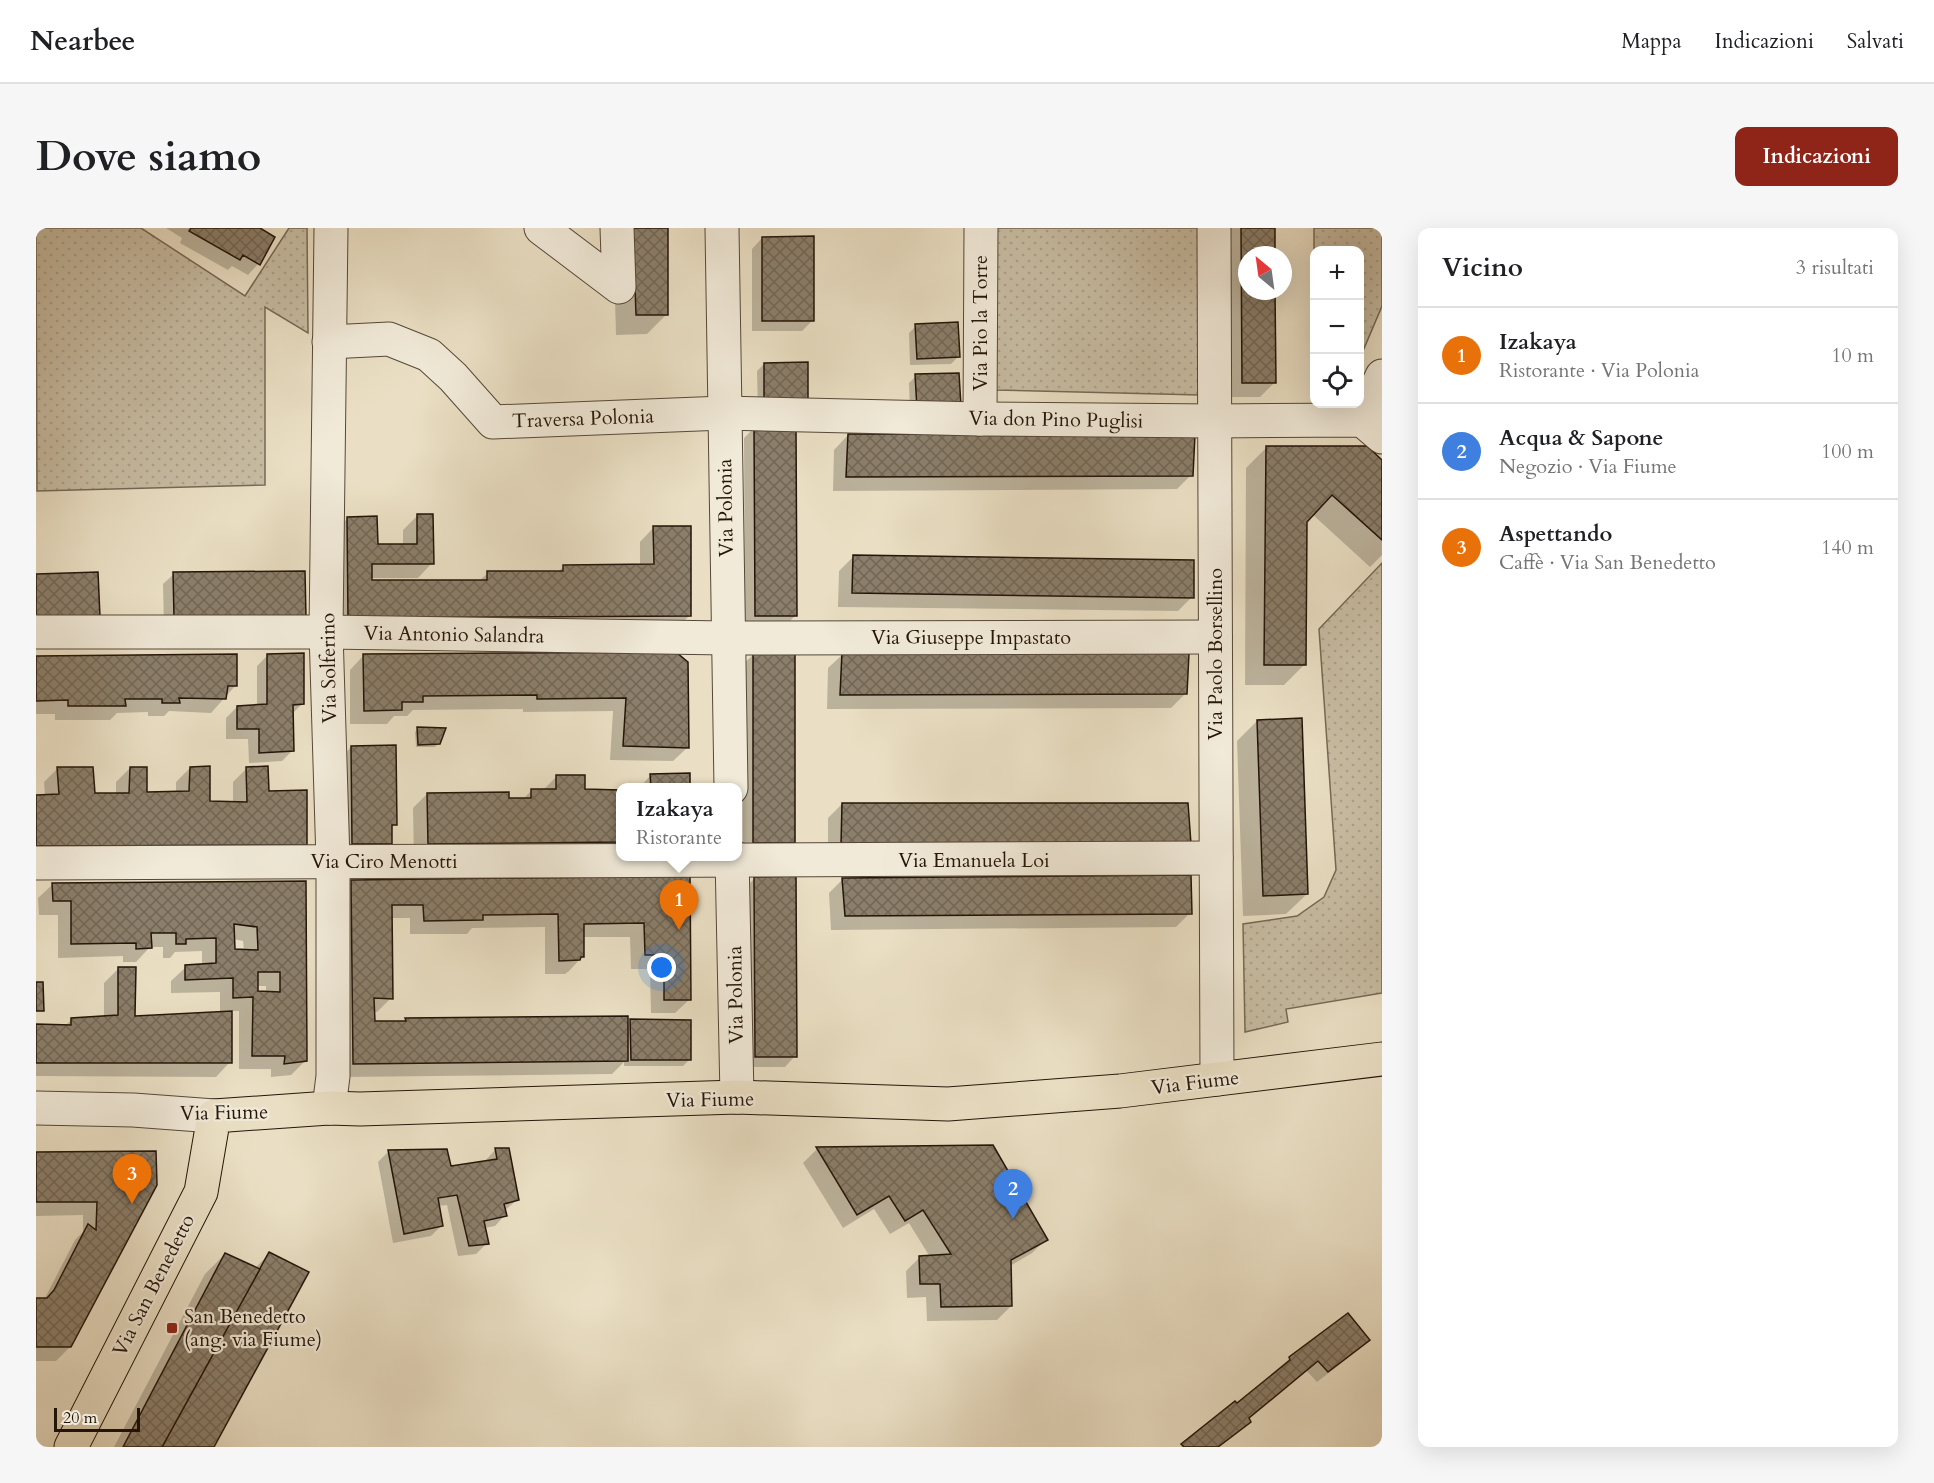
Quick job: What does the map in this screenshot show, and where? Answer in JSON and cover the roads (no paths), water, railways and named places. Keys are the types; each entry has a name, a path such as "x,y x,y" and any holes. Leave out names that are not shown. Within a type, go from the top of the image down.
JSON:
{"main road":[{"name":"Via Fiume","path":"214,1116 329,1108 737,1097 948,1104 1120,1091 1382,1059"},
{"name":"Via San Benedetto","path":"70,1447 201,1192 214,1116"}],"street":[{"name":"Via Solferino","path":"329,1108 333,1076 333,861 326,632 331,228"},
{"path":"541,228 619,287 617,228"},
{"name":"Via Polonia","path":"722,228 731,783"},
{"name":"Via Pio la Torre","path":"980,419 981,228"},
{"name":"Via Paolo Borsellino","path":"1214,228 1217,1079"},
{"name":"Traversa Polonia","path":"329,342 389,339 429,355 453,377 493,422 724,413"},
{"path":"1372,428 1382,376"},
{"name":"Via don Pino Puglisi","path":"724,413 980,419 1214,421 1372,428"},
{"name":"Via Antonio Salandra","path":"36,632 326,632 727,638"},
{"name":"Via Giuseppe Impastato","path":"727,638 1215,637"},
{"name":"Via Emanuela Loi","path":"742,859 1216,858"},
{"name":"Via Ciro Menotti","path":"36,863 616,860"},
{"name":"Via Polonia","path":"732,861 737,1097"},
{"name":"Via Fiume","path":"36,1108 133,1110 214,1116"}],"place":[{"name":"Izakaya","path":"679,930"},
{"name":"Aspettando","path":"132,1204"},
{"name":"Acqua & Sapone","path":"1013,1219"},
{"name":"San Benedetto (ang. via Fiume)","path":"172,1328"}]}
